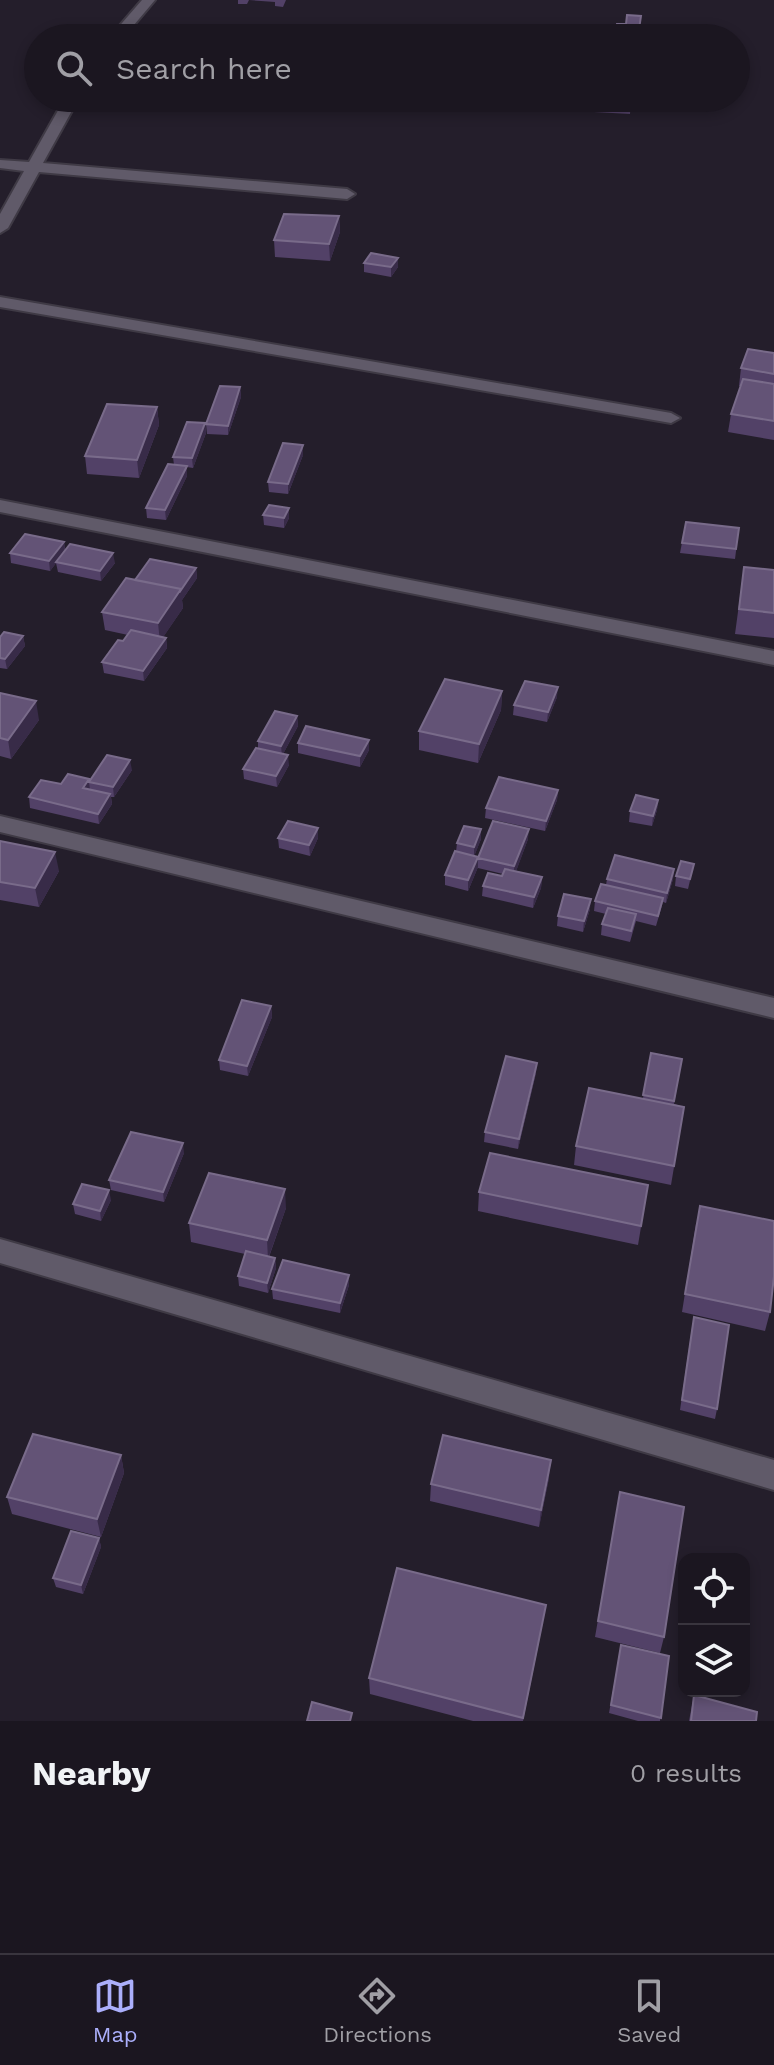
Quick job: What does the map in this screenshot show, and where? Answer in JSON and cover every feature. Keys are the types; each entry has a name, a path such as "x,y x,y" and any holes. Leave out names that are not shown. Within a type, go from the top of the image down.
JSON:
{"street":[{"path":"128,24 149,0"},
{"path":"0,228 65,112"},
{"path":"0,164 347,194"},
{"path":"0,302 671,418"},
{"path":"0,506 774,658"},
{"path":"0,824 774,1008"},
{"path":"0,1251 774,1475"}],"building":[{"path":"627,15 641,16 640,24 626,24"},
{"path":"284,214 339,216 329,244 274,240"},
{"path":"371,253 398,258 391,267 364,263"},
{"path":"748,349 774,353 774,374 741,368"},
{"path":"743,379 774,384 774,421 731,414"},
{"path":"220,386 240,387 228,426 206,424"},
{"path":"107,404 157,407 137,460 85,456"},
{"path":"187,422 205,423 192,458 173,457"},
{"path":"283,443 303,445 288,484 268,482"},
{"path":"168,464 187,466 165,510 146,508"},
{"path":"269,505 289,508 284,518 263,515"},
{"path":"686,522 739,528 736,549 682,543"},
{"path":"25,534 64,542 49,561 10,553"},
{"path":"70,544 113,553 100,571 56,562"},
{"path":"150,559 196,568 181,590 135,580"},
{"path":"744,567 774,570 774,613 739,609"},
{"path":"126,578 181,589 158,623 102,612"},
{"path":"131,630 166,638 143,671 102,662 118,640 123,641"},
{"path":"4,632 23,636 5,659 0,658 0,637"},
{"path":"445,679 502,691 479,744 419,731"},
{"path":"525,681 558,687 548,712 514,705"},
{"path":"0,693 36,701 8,740 0,738"},
{"path":"275,711 297,716 281,746 258,741"},
{"path":"306,726 369,740 360,756 298,743"},
{"path":"256,748 288,755 276,776 243,769"},
{"path":"107,755 130,760 113,787 89,782"},
{"path":"68,774 89,779 83,788 110,794 98,814 29,797 41,780 61,784"},
{"path":"499,777 558,790 546,821 486,808"},
{"path":"636,795 658,800 653,816 630,811"},
{"path":"288,821 318,828 309,845 278,838"},
{"path":"493,821 529,829 514,866 478,858"},
{"path":"464,826 481,829 474,847 457,843"},
{"path":"0,841 55,852 35,888 0,882"},
{"path":"455,851 478,857 468,880 445,875"},
{"path":"615,855 674,869 667,893 607,879"},
{"path":"681,861 694,864 690,879 676,876"},
{"path":"505,869 542,877 534,897 483,886 488,873 502,876"},
{"path":"601,884 663,898 658,916 595,901"},
{"path":"564,894 591,899 584,921 558,916"},
{"path":"608,908 636,914 631,931 602,924"},
{"path":"242,1000 271,1006 247,1066 219,1060"},
{"path":"651,1053 682,1059 674,1101 643,1095"},
{"path":"506,1056 537,1063 519,1139 485,1132"},
{"path":"589,1088 684,1107 674,1166 576,1146"},
{"path":"131,1132 183,1143 163,1192 109,1180"},
{"path":"490,1153 648,1185 641,1226 479,1192"},
{"path":"209,1173 285,1189 267,1240 189,1223"},
{"path":"82,1184 109,1190 100,1211 73,1204"},
{"path":"700,1206 774,1221 774,1276 770,1312 685,1294"},
{"path":"246,1251 275,1258 267,1283 238,1276"},
{"path":"283,1260 349,1275 340,1303 272,1289"},
{"path":"694,1317 729,1325 717,1409 682,1400"},
{"path":"33,1434 121,1455 97,1519 7,1497"},
{"path":"443,1435 551,1460 541,1510 431,1484"},
{"path":"620,1492 684,1507 664,1637 598,1621"},
{"path":"71,1531 99,1538 81,1585 53,1578"},
{"path":"397,1568 546,1605 523,1718 369,1678"},
{"path":"621,1645 669,1656 661,1718 611,1705"},
{"path":"694,1697 757,1712 756,1721 691,1721"},
{"path":"312,1702 352,1713 350,1721 307,1721"}]}
